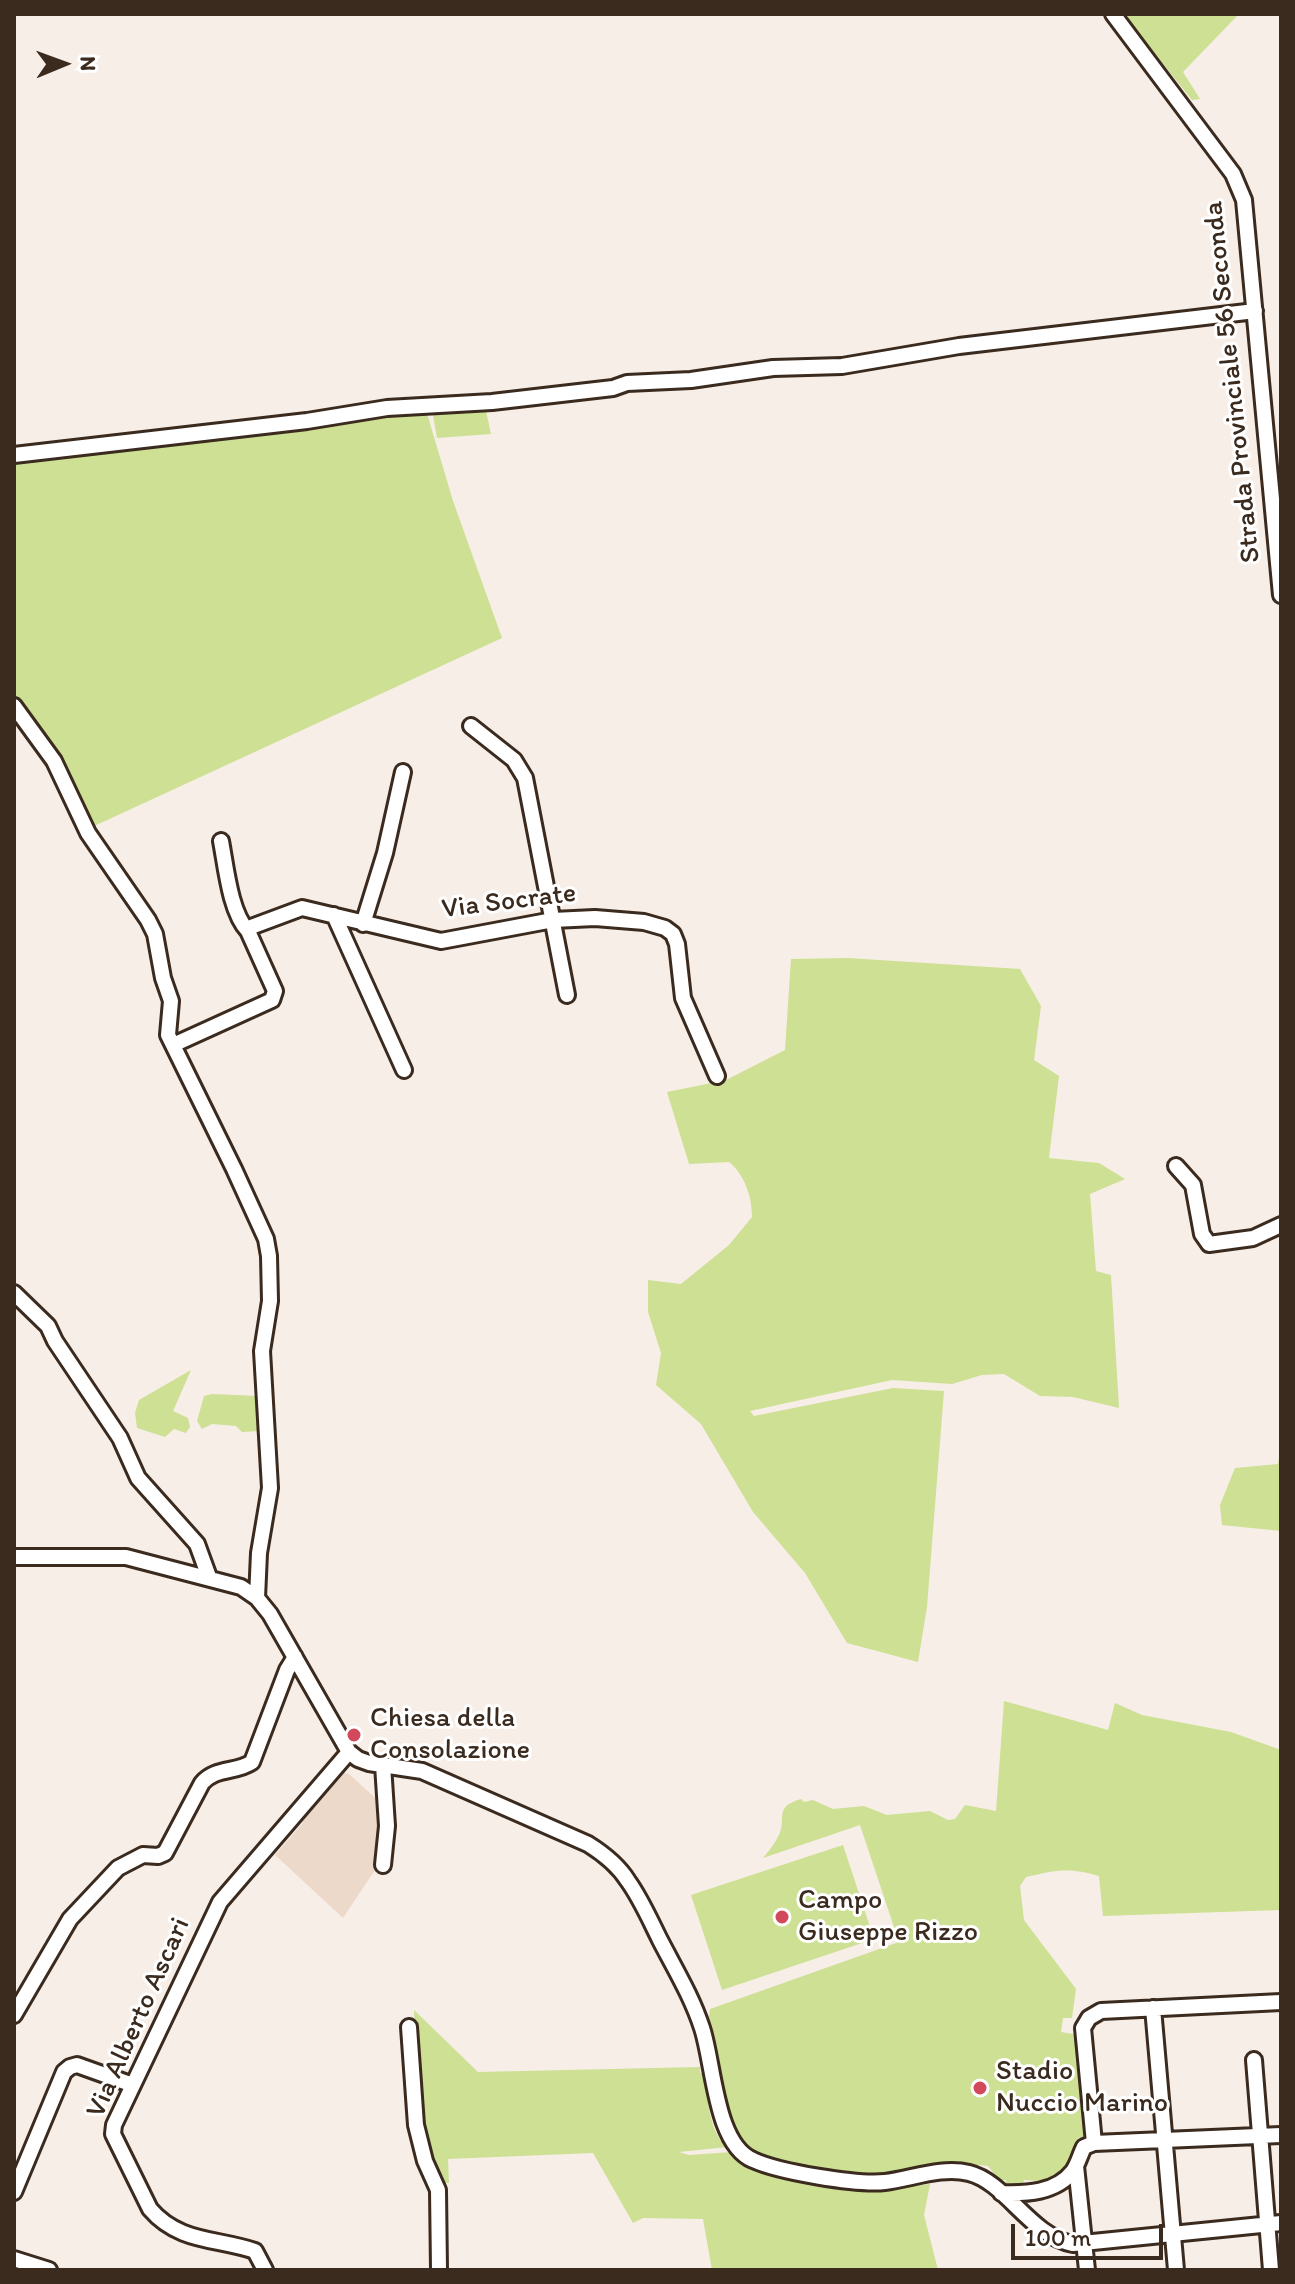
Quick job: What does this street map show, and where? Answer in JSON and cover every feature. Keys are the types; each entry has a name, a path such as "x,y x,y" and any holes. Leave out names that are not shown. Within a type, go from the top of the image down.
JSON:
{"street":[{"path":"1100,14 1116,18"},
{"name":"Strada Provinciale 56 Seconda","path":"1116,18 1239,186 1247,218 1281,595"},
{"path":"14,455 307,421 387,408 492,402 613,388 627,383 742,374 773,368 842,366 959,346 1255,311"},
{"path":"14,706 54,761 88,833 155,934 163,978 171,1001 168,1035 266,1239 270,1301 262,1351 270,1488 259,1553 257,1598"},
{"path":"471,726 514,760 525,778 567,995"},
{"path":"363,924 385,853 403,772"},
{"path":"173,1045 275,996 248,931 242,924 227,875 221,841"},
{"name":"Via Socrate","path":"248,931 251,927 302,908 441,941 553,920 595,918 644,922 665,928 673,934 677,944 683,998 717,1076"},
{"path":"334,915 404,1070"},
{"path":"1176,1166 1193,1185 1202,1234 1209,1244 1253,1238 1281,1225"},
{"path":"14,1293 48,1326 120,1438 138,1478 197,1544 209,1577"},
{"path":"14,1557 126,1557 241,1587 257,1598 270,1614 349,1752 358,1759 410,1768 438,1777 606,1855 638,1898 692,2001 708,2050 723,2120 734,2145 750,2159 860,2183 888,2182 958,2171 971,2173 1001,2193 1037,2225 1064,2242 1084,2243 1274,2224"},
{"path":"14,2015 52,1953 62,1930 118,1868 135,1858 165,1853 209,1775 244,1768 252,1762 287,1670 295,1657"},
{"name":"Via Alberto Ascari","path":"265,2270 255,2251 204,2241 178,2231 156,2217 113,2134 220,1902 349,1752"},
{"path":"383,1765 387,1826 383,1865"},
{"path":"1094,2143 1083,2028 1089,2018 1101,2011 1281,2002"},
{"path":"1153,2008 1176,2270"},
{"path":"409,2027 416,2125 425,2161 438,2190 439,2270"},
{"path":"1254,2060 1260,2137 1274,2224 1271,2270"},
{"path":"14,2192 64,2072 77,2065 133,2085"},
{"path":"1001,2193 1028,2195 1059,2184 1076,2166 1084,2147 1094,2143 1281,2135"},
{"path":"1076,2166 1087,2270"},
{"path":"14,2259 49,2270"}],"shaded area":[{"path":"341,1772 349,1774 382,1804 379,1864 343,1918 275,1855 301,1825 303,1822 300,1819"}],"green space":[{"path":"1128,14 1239,14 1183,72 1200,99 1192,100 1128,20"},
{"path":"485,406 491,434 437,438 432,410"},
{"path":"426,410 453,501 502,638 92,827 82,812 88,810 84,803 79,803 14,699 14,458"},
{"path":"848,958 1020,969 1041,1006 1034,1060 1059,1076 1049,1158 1099,1163 1125,1179 1090,1194 1096,1271 1111,1275 1119,1408 1073,1397 1040,1396 1004,1374 982,1375 952,1384 892,1380 750,1411 754,1416 893,1388 944,1391 927,1607 918,1662 847,1643 805,1573 753,1512 701,1424 656,1385 661,1353 648,1312 648,1280 681,1284 729,1245 752,1217 746,1187 729,1162 689,1164 667,1092 726,1080 785,1050 791,959"},
{"path":"191,1370 173,1411 188,1418 190,1427 186,1433 174,1429 165,1437 137,1428 135,1413 139,1400"},
{"path":"204,1396 259,1396 261,1431 242,1432 236,1426 212,1424 202,1429 197,1421"},
{"path":"1281,1446 1281,1531 1222,1525 1220,1505 1235,1468 1278,1464"},
{"path":"1004,1701 1108,1730 1115,1703 1142,1715 1231,1732 1281,1750 1281,1910 1103,1916 1099,1876 1062,1870 1026,1877 1020,1886 1024,1920 1076,1989 1072,2018 1063,2018 1061,2032 1073,2034 1077,2040 1087,2136 1078,2138 1072,2159 1054,2177 1024,2180 1022,2186 1006,2184 1006,2180 999,2180 988,2166 960,2163 959,2167 889,2177 856,2177 757,2155 738,2139 728,2115 708,2026 710,2009 899,1942 860,1825 763,1858 779,1835 784,1809 801,1799 804,1802 813,1800 833,1809 864,1806 887,1815 930,1811 948,1820 955,1819 965,1805 996,1811"},
{"name":"Campo Giuseppe Rizzo","path":"843,1845 874,1939 722,1990 691,1895"},
{"path":"414,2010 478,2072 700,2067 700,2073 704,2073 712,2123 727,2147 679,2152 689,2155 732,2152 738,2160 753,2167 841,2188 872,2191 930,2184 924,2215 938,2270 712,2270 703,2219 643,2218 633,2223 593,2153 448,2159 449,2183 445,2183 428,2160 420,2123"}],"place":[{"name":"Chiesa della Consolazione","path":"354,1735"},
{"name":"Campo Giuseppe Rizzo","path":"782,1917"},
{"name":"Stadio Nuccio Marino","path":"980,2088"}]}
